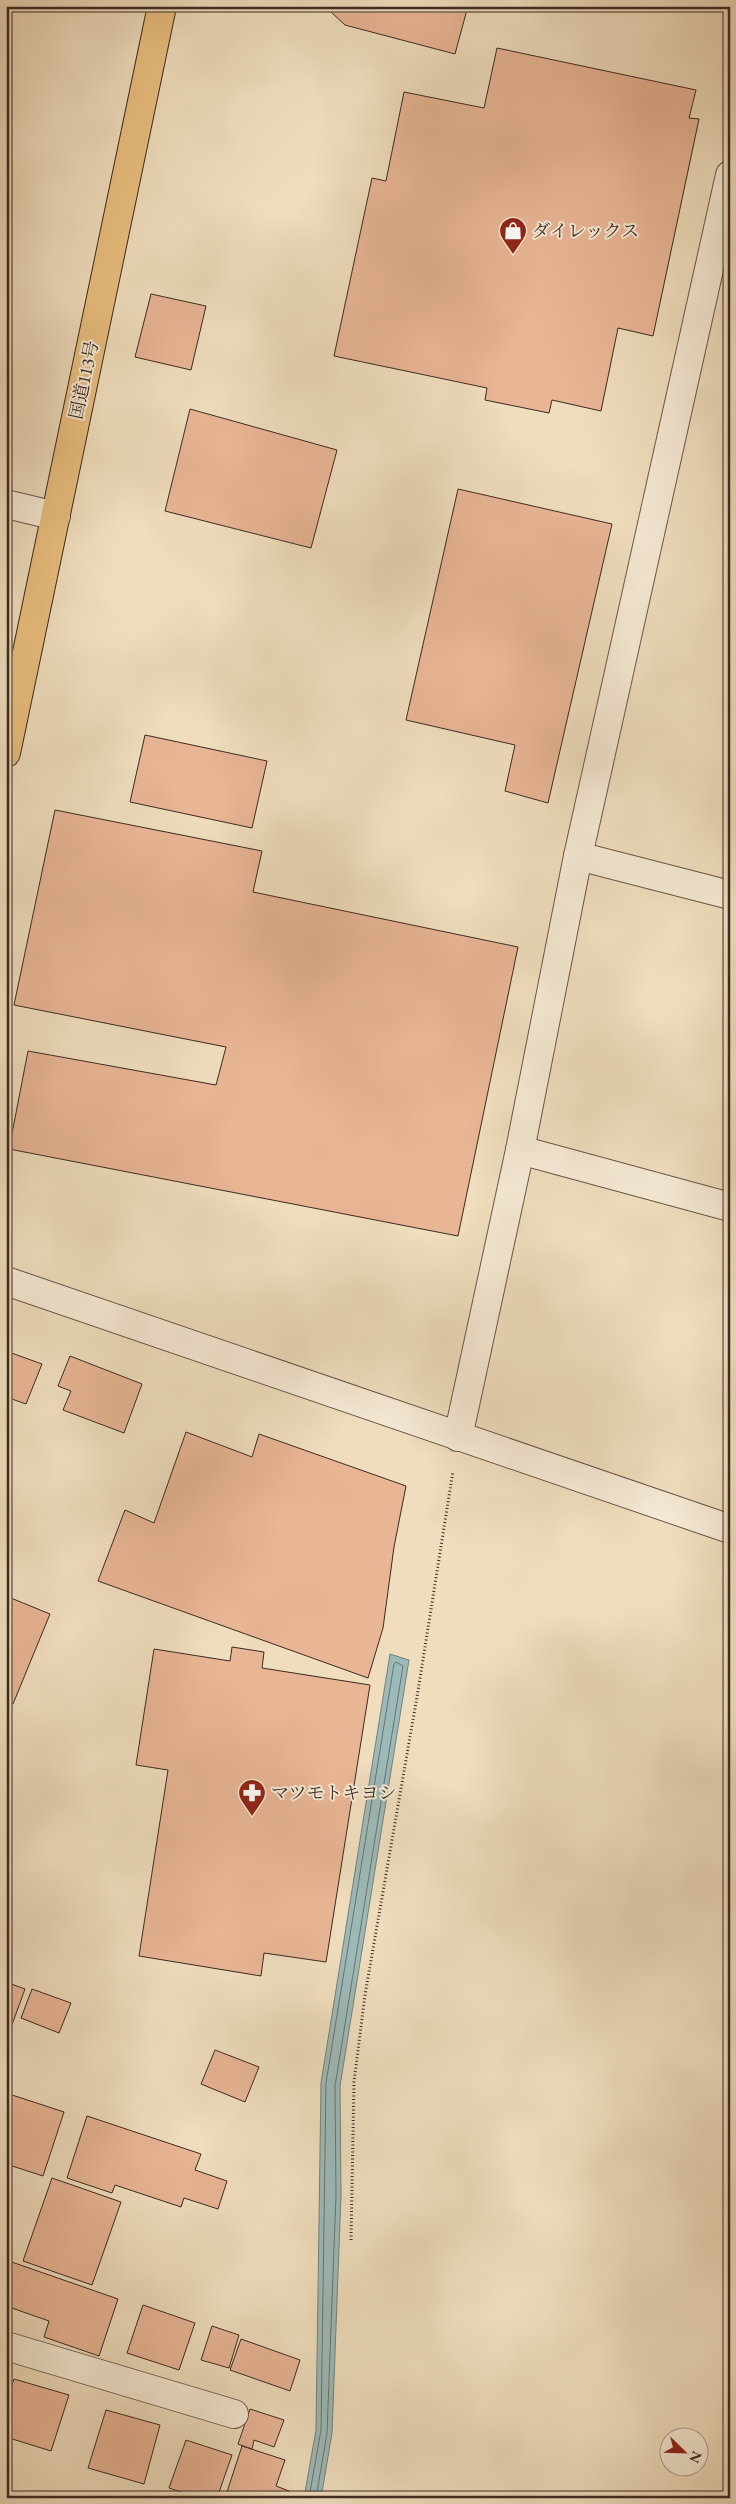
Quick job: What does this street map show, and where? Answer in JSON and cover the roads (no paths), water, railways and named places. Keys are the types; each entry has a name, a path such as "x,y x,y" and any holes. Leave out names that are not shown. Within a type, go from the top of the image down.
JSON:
{"highway":[{"name":"国道113号","path":"6,753 162,6"}],"street":[{"path":"458,1437 520,1150 578,856 729,183"},
{"path":"6,504 56,516"},
{"path":"578,856 730,895"},
{"path":"520,1150 730,1207"},
{"path":"6,1281 730,1529"},
{"path":"6,2346 234,2414"}],"water":[{"path":"390,1654 409,1660 340,2086 341,2195 332,2433 321,2498 304,2498 316,2430 321,2083"}],"place":[{"name":"ダイレックス","path":"513,255"},
{"name":"マツモトキヨシ","path":"252,1817"}]}
